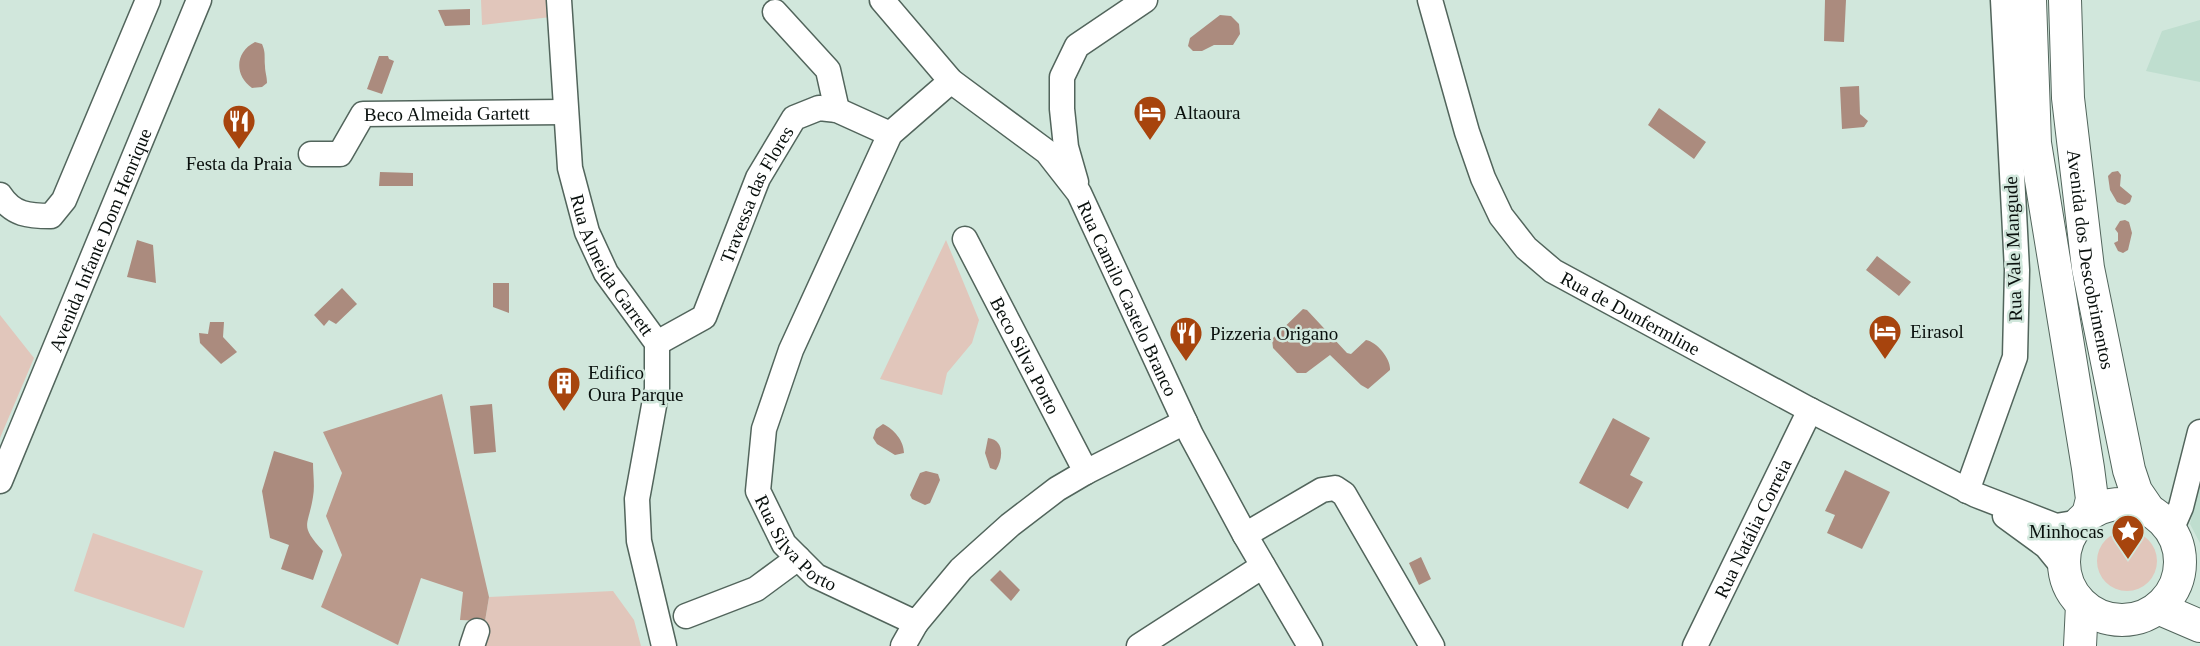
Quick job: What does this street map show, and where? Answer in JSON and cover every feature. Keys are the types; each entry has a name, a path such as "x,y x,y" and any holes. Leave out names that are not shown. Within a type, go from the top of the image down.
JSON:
{"main road":[{"name":"Avenida dos Descobrimentos","path":"2030,0 2035,143 2092,499 2084,519"},
{"name":"Avenida dos Descobrimentos","path":"2065,0 2068,98 2088,268 2129,470 2136,491 2175,538"},
{"path":"2126,646 2151,613 2169,596 2177,581 2180,564 2175,538 2134,505 2102,507 2084,519 2067,544 2064,568 2073,594 2082,605 2111,620 2127,620 2151,613 2200,626"},
{"path":"2080,646 2082,605"}],"street":[{"path":"0,195 5,204 26,216 51,216 64,200 148,0"},
{"name":"Avenida Infante Dom Henrique","path":"0,481 200,0"},
{"name":"Rua Almeida Garrett","path":"559,0 569,168 587,232 606,274 657,343 657,388 636,499 639,541 664,646"},
{"name":"Rua Camilo Castelo Branco","path":"882,0 951,81 1046,152 1079,193 1185,422 1245,535 1310,646"},
{"path":"1079,193 1066,147 1062,77 1077,46 1145,0"},
{"name":"Rua de Dunfermline","path":"1430,0 1467,132 1483,178 1501,216 1526,248 1553,271 1810,410 1972,493 2056,526 2084,519"},
{"name":"Rua Vale Mangude","path":"1972,493 2015,356 2017,270 2003,0"},
{"path":"775,12 828,70 837,110 890,134"},
{"name":"Rua Silva Porto","path":"916,623 816,576 784,544 758,491 764,429 790,350 890,134 951,81"},
{"name":"Travessa das Flores","path":"657,343 704,317 758,178 794,118 819,108 837,110"},
{"path":"1028,137 1045,137 1056,128 1062,109"},
{"name":"Beco Almeida Gartett","path":"311,154 340,154 363,114 565,112"},
{"name":"Beco Silva Porto","path":"965,239 1086,472"},
{"name":"Rua Natália Correia","path":"1695,646 1810,410"},
{"path":"902,646 916,623 961,569 1010,525 1086,472 1185,422"},
{"path":"2175,538 2200,432"},
{"path":"1245,535 1322,490 1335,488 1344,494 1432,646"},
{"name":"Rua de Dunfermline","path":"1972,493 2046,546 2064,568"},
{"path":"686,616 755,589 797,558"},
{"path":"1139,646 1263,566"}],"shaded area":[{"path":"481,0 550,0 551,17 482,25"},
{"path":"1825,0 1846,0 1844,42 1824,41"},
{"path":"470,9 470,25 445,26 438,10"},
{"path":"1220,15 1231,16 1239,24 1240,34 1233,45 1214,45 1202,51 1193,51 1188,46 1190,38"},
{"path":"2200,20 2200,82 2146,71 2162,31"},
{"path":"255,42 263,47 267,83 262,87 252,88 242,77 239,64 248,46"},
{"path":"379,56 388,56 394,61 382,94 367,89"},
{"path":"1859,86 1860,114 1868,121 1864,127 1842,129 1840,87"},
{"path":"1659,108 1706,142 1694,159 1648,125"},
{"path":"2118,171 2121,175 2120,186 2132,196 2130,202 2125,205 2117,202 2110,190 2108,176"},
{"path":"380,172 413,173 413,186 379,186"},
{"path":"2120,221 2129,222 2132,233 2128,250 2123,253 2118,251 2114,243 2118,241 2115,229"},
{"path":"137,240 153,245 156,283 127,277"},
{"path":"946,240 979,320 972,343 947,373 942,395 880,379"},
{"path":"1877,256 1911,282 1899,296 1866,270"},
{"path":"493,283 509,283 509,313 493,307"},
{"path":"342,288 357,304 336,324 329,320 324,326 314,315"},
{"path":"1303,309 1307,310 1347,353 1351,354 1366,340 1375,344 1386,356 1390,370 1368,389 1330,355 1306,373 1297,373 1273,348 1272,339"},
{"path":"0,315 34,358 0,438"},
{"path":"210,322 224,322 223,337 237,352 221,364 200,343 199,333 208,334"},
{"path":"442,394 489,597 485,621 460,620 463,592 421,578 398,645 321,607 342,555 326,516 342,473 323,432"},
{"path":"492,404 496,452 474,454 470,406"},
{"path":"1613,418 1650,438 1630,475 1643,482 1628,509 1579,483"},
{"path":"883,424 898,436 904,453 895,455 877,444 873,438 876,429"},
{"path":"988,438 994,439 1000,446 1000,461 996,470 990,468 985,453"},
{"path":"274,451 313,463 314,493 307,526 323,551 313,580 281,569 289,545 270,538 262,491"},
{"path":"1845,470 1890,492 1862,549 1827,533 1835,515 1825,511"},
{"path":"926,471 938,474 940,480 930,503 925,505 912,499 910,495 920,473"},
{"path":"2200,482 2200,543 2190,524"},
{"path":"2127,531 2144,536 2152,544 2157,561 2152,578 2144,586 2127,591 2110,586 2102,578 2097,561 2102,544 2110,536"},
{"path":"93,533 203,571 184,628 74,591"},
{"path":"1421,557 1431,579 1419,585 1409,563"},
{"path":"1000,570 1020,590 1011,601 990,580"},
{"path":"613,591 634,620 641,646 481,646 489,597"}],"place":[{"name":"Altaoura","path":"1150,142"},
{"name":"Festa da Praia","path":"239,151"},
{"name":"Eirasol","path":"1885,361"},
{"name":"Pizzeria Origano","path":"1186,363"},
{"name":"Edifico Oura Parque","path":"564,413"},
{"name":"Minhocas","path":"2128,561"}]}
